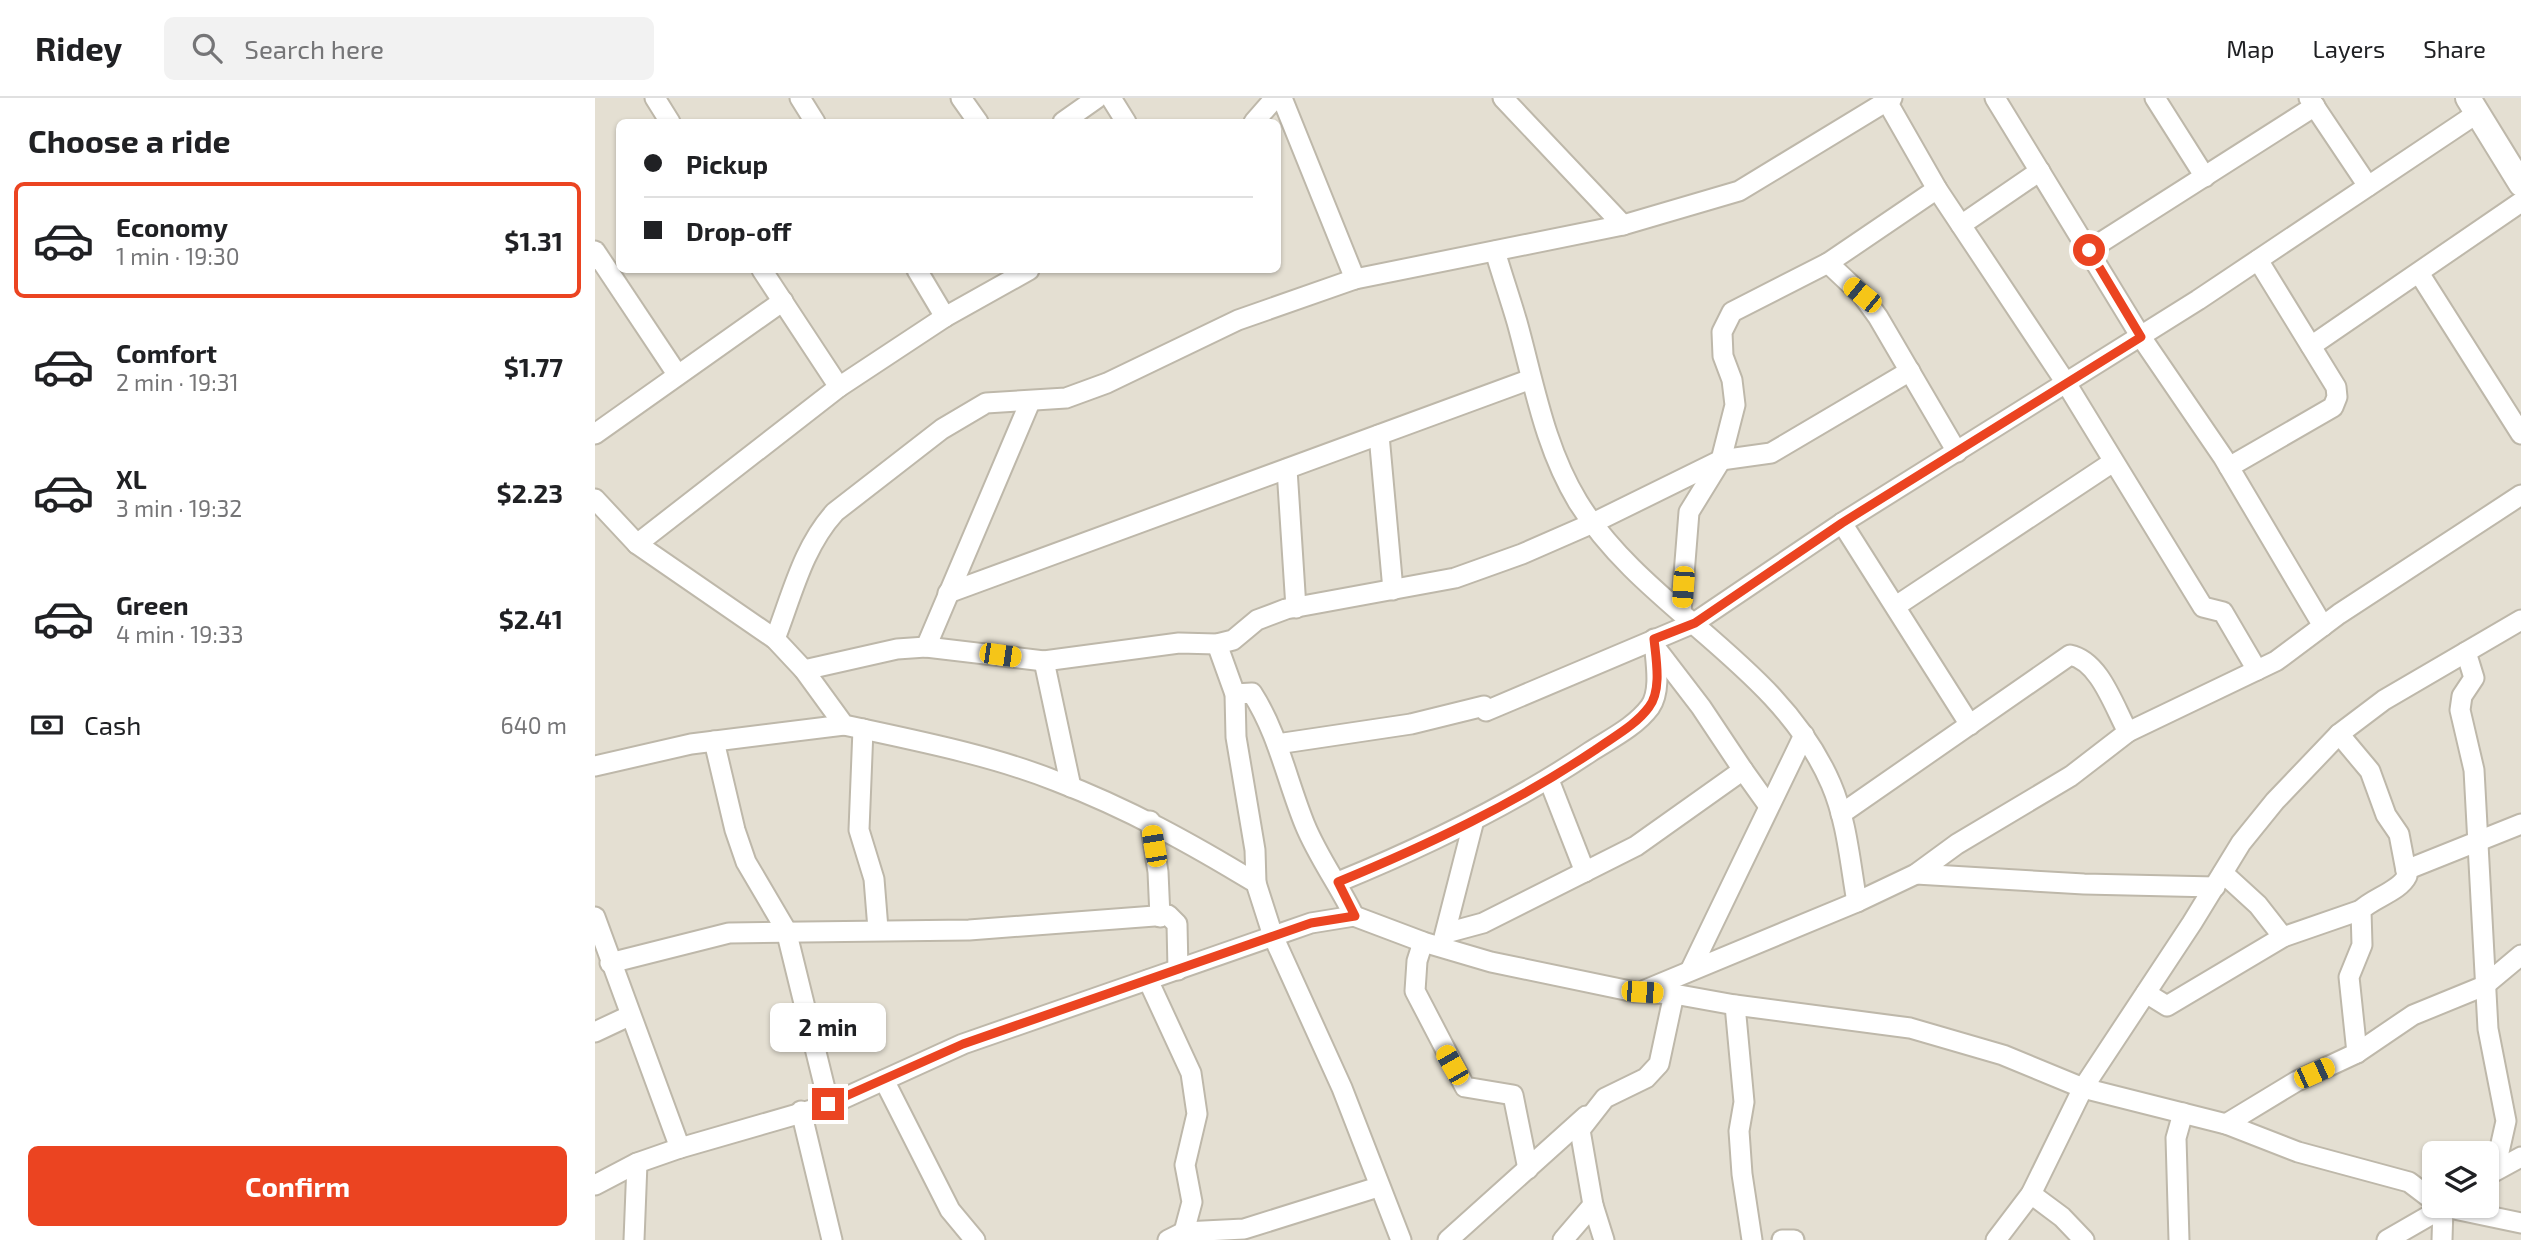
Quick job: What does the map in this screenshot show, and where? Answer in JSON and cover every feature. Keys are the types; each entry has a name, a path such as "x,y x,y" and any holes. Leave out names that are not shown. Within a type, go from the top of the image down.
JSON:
{"street":[{"path":"655,98 668,119"},
{"path":"800,98 812,119"},
{"path":"961,98 976,119"},
{"path":"1067,119 1097,98"},
{"path":"1111,98 1124,119"},
{"path":"1257,119 1275,98"},
{"path":"1282,98 1355,279"},
{"path":"1503,98 1623,225"},
{"path":"1995,98 2141,337 2229,467 2323,626"},
{"path":"2155,98 2205,177"},
{"path":"775,639 809,549 821,528 835,512 942,429 986,402 1030,402 1066,398 1107,383 1238,320 1355,279 1623,225 1739,191 1888,99 1937,190 2066,383 2203,607 2223,612 2257,670"},
{"path":"2089,250 2205,177 2312,102 2368,186"},
{"path":"1277,744 1411,723 1485,706 1486,711 1654,643 1688,617 2141,337 2368,186 2472,106 2521,184"},
{"path":"1961,225 2040,171"},
{"path":"1688,617 1689,512 1721,460 1735,405 1732,380 1723,356 1722,332 1732,312 1828,263 1937,190"},
{"path":"2311,346 2521,202"},
{"path":"1495,251 1541,420 1578,501 1593,523 1639,576 1688,617 1776,701 1804,736 1830,782 1841,814 1857,902"},
{"path":"606,256 616,273"},
{"path":"2229,467 2333,407 2337,397 2336,387 2258,260"},
{"path":"1828,263 1862,295 1957,452"},
{"path":"616,273 677,374"},
{"path":"764,273 839,387"},
{"path":"919,273 945,317"},
{"path":"637,544 839,387 945,317 1024,273"},
{"path":"2419,273 2521,434"},
{"path":"595,434 783,301"},
{"path":"804,670 897,649 926,647 1044,661 1179,643 1217,644 1233,640 1257,620 1296,608 1455,578 1522,554 1593,523 1721,460 1771,453 1909,371"},
{"path":"947,593 1531,379"},
{"path":"926,647 1030,402"},
{"path":"1379,435 1393,590"},
{"path":"1896,606 2113,462"},
{"path":"1287,469 1296,608"},
{"path":"1642,992 1691,969 1857,902 1916,874 1957,844 2071,776 2128,732 2277,661 2323,626 2521,495"},
{"path":"595,499 637,544 775,639 854,727 859,830 874,879 878,929"},
{"path":"1842,523 1970,724"},
{"path":"1996,1240 2031,1194 2083,1088 2241,843 2275,801 2339,734 2384,700 2521,620"},
{"path":"1654,643 1768,805"},
{"path":"1338,882 1410,853 1549,780 1631,725 1650,706 1656,684 1654,643"},
{"path":"1217,644 1235,694 1236,737 1255,850 1256,883 1273,936 1342,1088 1378,1187 1401,1240"},
{"path":"2466,652 2474,678 2462,696 2460,710 2474,770 2488,1029 2506,1121 2499,1145"},
{"path":"1841,814 2070,655 2081,657 2093,667 2128,732"},
{"path":"1044,661 1071,787"},
{"path":"1235,694 1252,693 1277,744 1304,824 1355,916"},
{"path":"595,766 714,741 854,727 918,741 1071,787 1150,821 1256,883"},
{"path":"2146,993 2167,1006 2283,937 2361,910 2372,900 2404,883 2406,870 2399,834 2386,815 2370,771 2339,734"},
{"path":"1691,969 1768,805 1804,736"},
{"path":"714,741 734,830 745,862 786,930 828,1104"},
{"path":"1528,1169 1513,1095 1465,1087 1415,991 1417,961 1437,941 1483,923 1669,826 1743,770"},
{"path":"1549,780 1585,872"},
{"path":"1437,941 1474,820"},
{"path":"1150,821 1159,872 1160,917"},
{"path":"2406,870 2521,824"},
{"path":"1916,874 2084,884 2219,880 2257,905 2283,937"},
{"path":"2357,1053 2349,977 2362,944 2361,910"},
{"path":"604,957 729,933 786,930 969,930 1168,915 1177,924 1178,970"},
{"path":"595,1185 637,1163 680,1148 763,1126 828,1104 963,1044 1311,923 1355,916 1437,941 1491,962 1642,992 1674,994 1735,1005 1910,1028 2003,1055 2083,1088 2226,1124 2298,1152 2409,1182 2422,1191"},
{"path":"595,917 604,957 680,1148"},
{"path":"2226,1124 2297,1080 2357,1053 2413,1015 2484,986 2517,964"},
{"path":"1148,980 1191,1073 1196,1104 1197,1114 1185,1165 1192,1202 1176,1236"},
{"path":"1448,1240 1605,1098 1646,1078 1659,1064 1674,994"},
{"path":"1735,1005 1744,1102 1739,1131 1742,1174 1752,1240"},
{"path":"595,1032 629,1016"},
{"path":"884,1080 950,1210 975,1240"},
{"path":"1604,1240 1593,1205 1580,1130 1605,1098"},
{"path":"801,1111 832,1240"},
{"path":"2179,1240 2176,1138 2183,1113"},
{"path":"2499,1169 2521,1157"},
{"path":"634,1240 637,1163"},
{"path":"1176,1236 1244,1229 1378,1187"},
{"path":"2031,1194 2062,1217 2084,1240"},
{"path":"1563,1240 1593,1205"},
{"path":"2387,1240 2422,1217"},
{"path":"2499,1217 2521,1223"},
{"path":"2441,1218 2442,1240"},
{"path":"1782,1240 1794,1240"}],"shaded area":[{"path":"595,98 2521,98 2521,1240 595,1240"}],"route":[{"path":"828,1104 963,1044 1311,923 1355,916 1338,882 1410,853 1549,780 1631,725 1650,706 1655,695 1654,639 1695,623 1842,523 2141,337 2089,250"}]}
